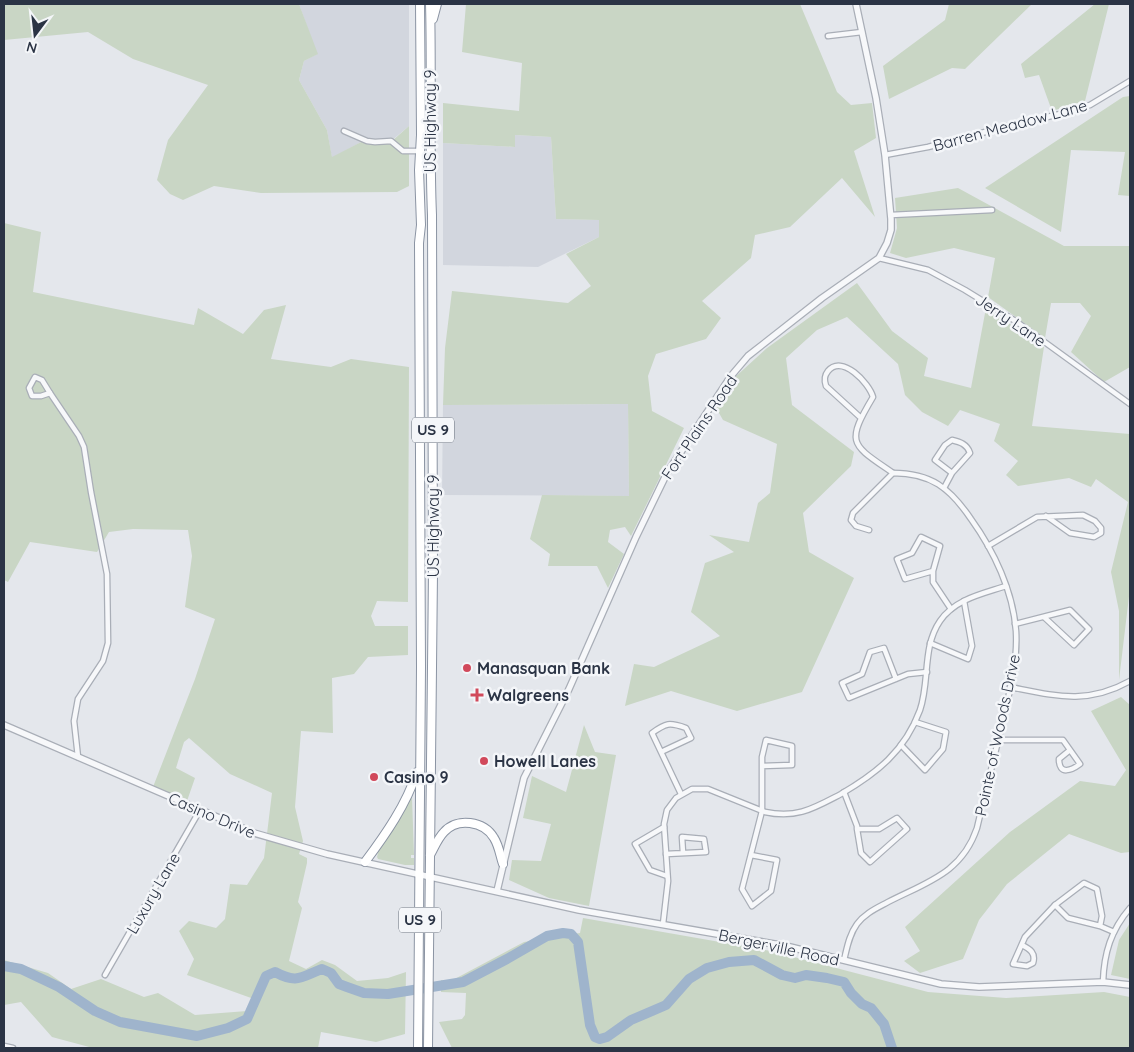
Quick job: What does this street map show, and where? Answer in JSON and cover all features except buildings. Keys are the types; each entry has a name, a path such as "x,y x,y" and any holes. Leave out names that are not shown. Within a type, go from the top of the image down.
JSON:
{"highway":[{"name":"US Highway 9","path":"418,1048 420,874 420,4"},
{"name":"US Highway 9","path":"428,1048 433,572 432,220 430,168 432,23 430,4"},
{"path":"432,23 437,4"},
{"path":"366,862 402,807 420,766"},
{"path":"430,857 439,838 448,828 457,823 471,823 482,827 493,836 503,864"}],"street":[{"path":"856,4 878,106 891,215 890,234 879,258"},
{"path":"828,36 862,32"},
{"name":"Barren Meadow Lane","path":"885,155 928,147 1070,112 1090,105 1130,81"},
{"path":"344,131 367,141 390,141 403,150 419,151"},
{"path":"891,215 992,210"},
{"name":"Jerry Lane","path":"879,258 928,270 965,290 1017,322 1130,404"},
{"name":"Fort Plains Road","path":"497,891 524,778 569,689 646,514 674,460 731,376 748,356 815,303 879,258"},
{"path":"861,418 826,386 824,381 826,374 832,367 839,364 845,366 871,389 873,397 861,418 855,435 856,444 863,452 893,473 853,513 851,520 856,526 868,530"},
{"path":"50,393 32,396 29,388 33,378 39,378 44,383 79,436 84,447 107,574 108,643 103,661 78,699 74,721 78,757"},
{"path":"944,488 952,473 970,453 968,448 960,442 952,440 945,445 935,460 952,473"},
{"name":"Pointe of Woods Drive","path":"844,960 851,934 864,916 946,872 964,856 974,839 1010,687 1016,652 1015,624 1006,586 988,546 967,513 944,488 924,477 907,473 893,473"},
{"path":"988,546 1037,517 1046,516 1083,515 1096,521 1101,528 1101,533 1094,537 1070,533 1046,516"},
{"path":"932,571 905,579 897,559 912,553 921,537 940,546 932,571 932,582 951,609"},
{"path":"663,924 667,893 664,827 667,810 671,803 681,794 692,790 708,789 762,811 786,815 802,813 818,807 877,771 901,745 915,722 923,700 930,643 938,623 951,609 964,601 1006,586"},
{"path":"930,643 968,659 972,646 964,601"},
{"path":"1015,624 1070,610 1090,629 1074,645 1044,618"},
{"path":"896,679 884,648 870,652 862,674 842,683 849,698 896,679 908,674 927,672"},
{"path":"1010,687 1051,696 1077,698 1108,692 1130,681"},
{"path":"901,745 925,770 943,750 946,732 915,722"},
{"path":"661,752 691,738 686,728 665,724 652,733 661,752 681,794"},
{"name":"Casino Drive","path":"4,726 254,833 294,846 430,876"},
{"path":"751,855 777,860 771,891 752,906 742,889 762,811 762,766 762,757 766,740 792,746 792,765 762,766"},
{"path":"998,740 1063,740 1080,764 1067,771 1059,764 1059,759 1070,750"},
{"path":"844,792 857,830 861,854 870,862 907,829 897,818 879,829 857,830"},
{"name":"Luxury Lane","path":"105,975 200,810"},
{"path":"664,827 635,844 650,870 667,876"},
{"path":"666,854 706,852 704,839 682,836 683,853"},
{"name":"Bergerville Road","path":"430,876 579,910 765,942 844,960 922,981 962,987 1103,982 1130,985"},
{"path":"1022,944 1033,952 1035,957 1033,963 1027,966 1013,964 1025,937 1055,905 1084,882 1097,889 1102,916 1100,926"},
{"path":"1055,905 1068,918 1100,926 1114,932"},
{"path":"1103,982 1107,950 1114,932 1130,908"},
{"path":"4,1046 13,1048"}],"shaded area":[{"path":"299,4 409,4 409,126 391,141 365,140 332,158 327,130 299,80 304,61 317,54"},
{"path":"515,135 551,137 556,219 599,220 599,237 538,267 443,265 443,143 514,147"},
{"path":"628,404 629,496 442,495 443,405"}],"green space":[{"path":"4,4 299,4 318,54 304,61 299,80 327,130 332,157 365,140 392,141 409,126 409,186 397,192 261,193 214,186 183,200 170,194 157,180 168,140 208,85 133,59 88,32 4,40"},
{"path":"466,4 800,4 837,92 851,105 872,103 876,138 854,151 875,217 842,178 790,227 755,235 751,258 702,301 721,318 706,339 656,354 648,376 652,411 684,428 631,536 625,527 610,530 608,542 624,554 608,588 597,566 548,566 550,554 530,539 542,495 629,496 628,404 443,405 445,348 452,291 568,303 591,286 566,254 599,237 599,220 556,219 551,137 515,135 515,147 443,143 443,103 519,111 522,63 462,52"},
{"path":"949,4 1032,4 965,69 952,68 889,99 883,66 945,20"},
{"path":"1095,4 1109,4 1085,101 1052,111 1039,75 1025,78 1021,64"},
{"path":"1130,96 1130,196 1118,195 1125,152 1071,150 1061,232 985,188 1123,97"},
{"path":"958,188 1064,246 1130,246 1130,367 1104,382 1071,352 1091,316 1080,303 1051,303 1045,338 988,297 995,258 954,248 906,258 890,253 897,228 895,198"},
{"path":"4,223 41,232 33,292 194,325 198,308 243,334 264,310 286,305 271,359 331,367 351,359 409,367 408,602 377,601 371,616 375,626 408,626 408,655 368,657 354,674 332,678 333,733 301,731 295,807 303,841 299,854 307,858 307,863 298,902 302,908 289,961 306,969 322,960 335,965 357,981 388,978 406,972 405,1034 376,1042 321,1032 318,1048 93,1048 52,1037 21,1002 4,1005 4,960 48,973 71,989 101,979 144,997 158,993 195,1015 247,1011 257,1000 187,975 194,959 179,931 189,921 216,928 225,919 230,884 247,885 264,858 272,793 230,774 189,738 184,742 176,768 195,778 187,801 153,787 195,679 215,619 185,607 192,556 188,530 133,529 109,532 97,552 30,542 8,582 4,580"},
{"path":"857,283 892,331 928,358 924,376 971,388 986,308 1044,347 1032,426 1130,434 1130,588 1119,680 1119,611 1111,572 1128,502 1096,479 1091,487 1069,478 1018,486 1006,475 1018,461 994,441 1000,424 960,410 948,426 922,412 905,395 898,364 847,317 817,330 786,358 792,405 854,452 851,466 803,513 809,552 854,578 802,692 737,711 671,691 625,706 634,664 654,667 720,636 691,612 705,563 734,552 709,535 749,542 758,503 770,493 777,444 723,420 711,399 767,348"},
{"path":"1121,697 1130,705 1130,852 1121,853 1069,834 1007,884 979,920 963,959 920,973 904,961 920,951 905,927 1010,832 1080,781 1115,786 1126,770 1091,711"},
{"path":"584,725 595,752 616,755 589,906 549,898 509,880 512,860 541,861 551,824 523,818 532,776 566,792"},
{"path":"412,797 414,855 411,855 411,858 414,858 414,865 378,859 379,849"},
{"path":"583,918 771,951 928,992 1006,998 1104,992 1130,997 1130,1048 452,1048 439,1022 462,1019 465,1015 466,993 441,992 441,980 449,982 524,942 580,933"},
{"path":"1130,923 1130,979 1111,975 1119,940"}],"waterway":[{"path":"4,966 21,969 59,987 95,1011 120,1022 197,1036 228,1028 247,1019 266,976 275,972 289,978 299,978 322,969 331,973 339,984 364,993 388,994 463,982 547,936 563,933 571,934 578,942 590,1025 595,1037 600,1039 607,1037 631,1020 666,1005 689,979 707,968 729,962 754,960 782,975 795,978 806,975 844,982 851,993 862,1004 871,1008 884,1024 892,1048"}],"place":[{"name":"Manasquan Bank","path":"467,668"},
{"name":"Walgreens","path":"477,695"},
{"name":"Howell Lanes","path":"484,761"},
{"name":"Casino 9","path":"374,777"}]}
